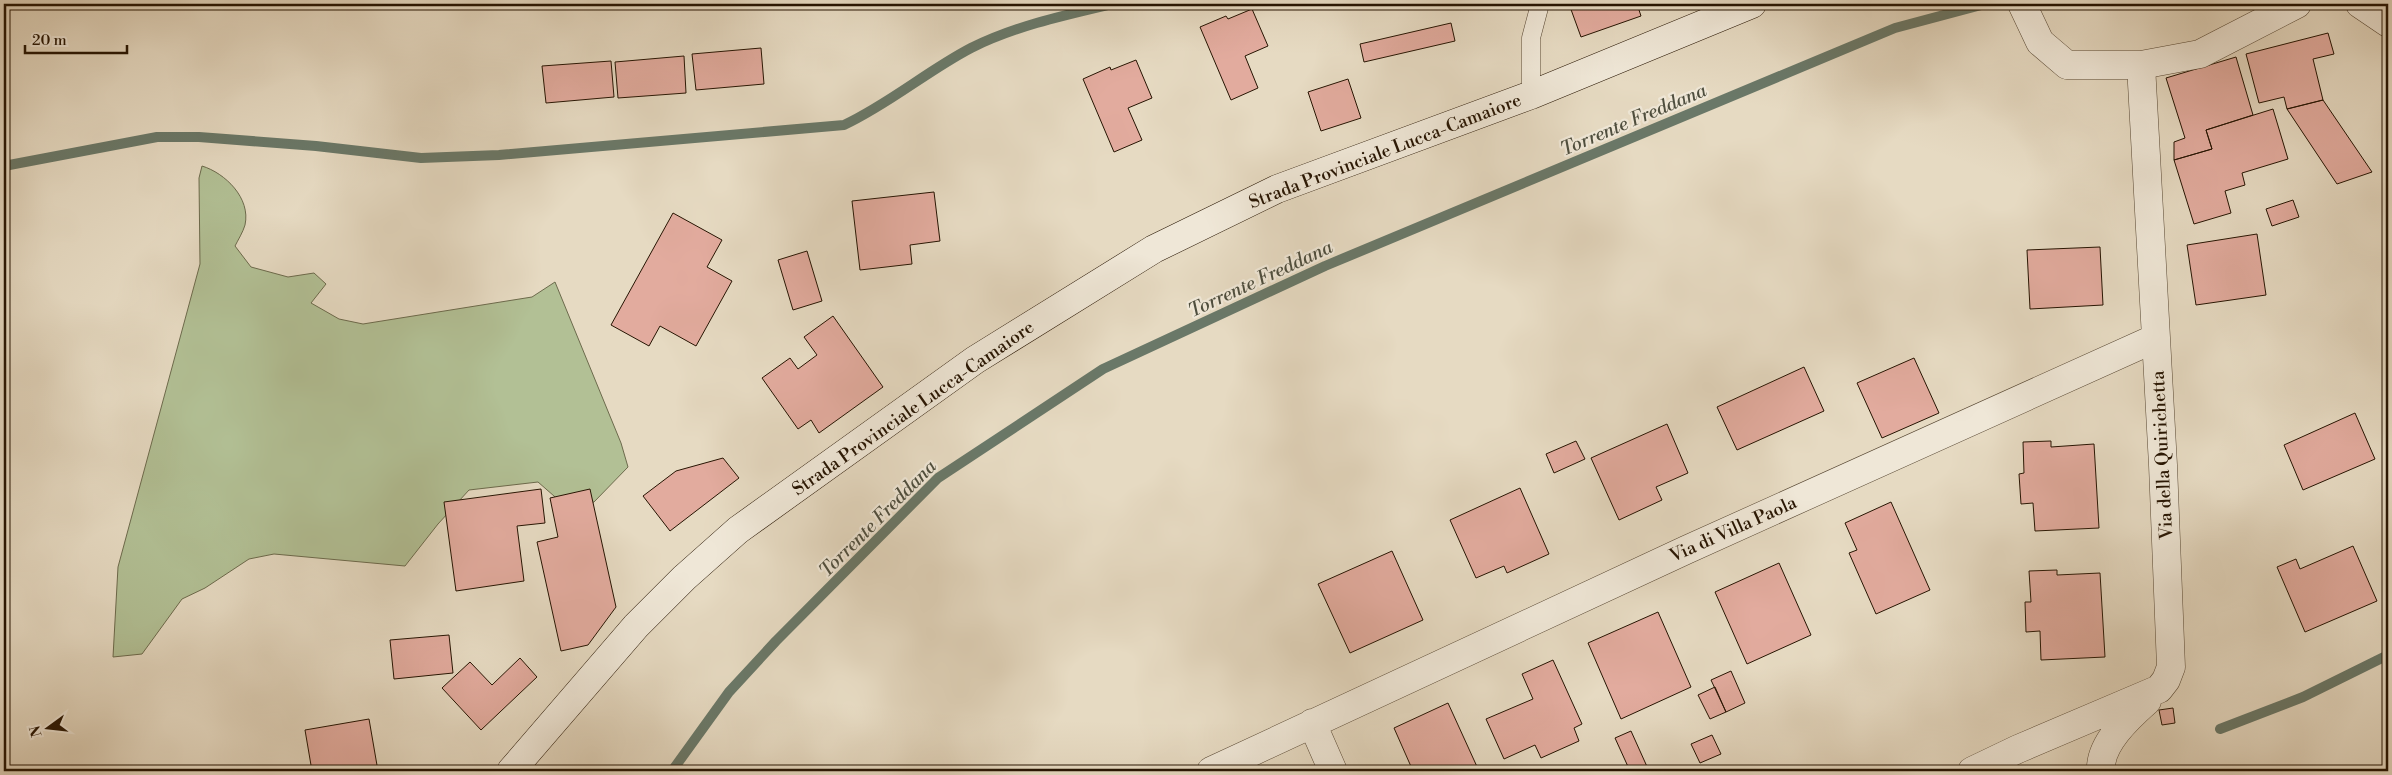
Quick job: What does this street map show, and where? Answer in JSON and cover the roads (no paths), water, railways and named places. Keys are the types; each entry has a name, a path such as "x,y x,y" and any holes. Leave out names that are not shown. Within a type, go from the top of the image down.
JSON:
{"street":[{"path":"1635,52 1712,4"},
{"name":"Strada Provinciale Lucca-Camaiore","path":"511,771 636,626 691,572 738,530 975,360 1154,249 1277,189 1531,95 1752,4"},
{"path":"2022,4 2040,42 2067,65 2141,65 2200,54 2297,4"},
{"path":"2360,4 2388,24"},
{"name":"Via della Quirichetta","path":"2101,771 2101,764 2114,734 2159,689 2171,667 2163,465 2141,65"},
{"name":"Via di Villa Paola","path":"1211,771 1312,723 2156,338"},
{"path":"1972,771 2018,749 2159,689"},
{"path":"1312,723 1334,771"}],"lane":[{"path":"1531,95 1531,38 1540,4"}],"waterway":[{"path":"4,166 157,137 199,137 316,146 421,158 499,155 844,125 861,117 955,57 988,40 1040,22 1112,4"},
{"name":"Torrente Freddana","path":"672,771 729,692 776,641 938,478 1103,369 1325,266 1895,28 1985,4"},
{"path":"2220,729 2303,697 2388,655"}]}
